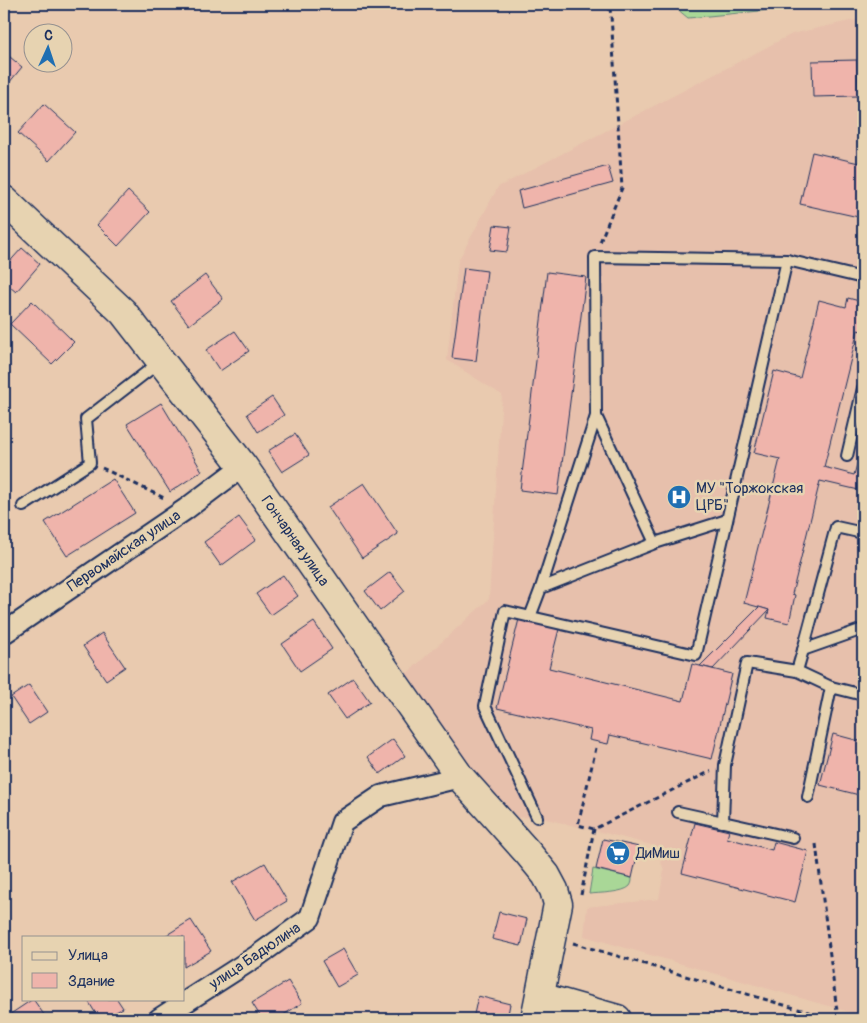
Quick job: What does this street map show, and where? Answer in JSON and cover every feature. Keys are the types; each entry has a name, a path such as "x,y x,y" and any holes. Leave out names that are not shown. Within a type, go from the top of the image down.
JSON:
{"street":[{"name":"Гончарная улица","path":"4,200 123,312 243,466 460,777 534,860 554,890 569,900"},
{"name":"Первомайская улица","path":"4,633 186,509 243,466"},
{"name":"улица Бадюлина","path":"159,1019 257,956 310,918 342,822 381,796 460,777"},
{"path":"569,900 538,1008 616,1019"}],"lane":[{"path":"530,617 596,416 594,257 787,260 863,278"},
{"path":"537,817 485,706 505,611 696,655 787,260"},
{"path":"23,506 90,463 86,418 161,361"},
{"path":"847,456 861,405 863,388"},
{"path":"596,416 655,543"},
{"path":"541,588 655,543 727,520"},
{"path":"798,671 836,527 863,533"},
{"path":"803,650 863,629"},
{"path":"723,822 725,765 747,663 798,671 831,686 863,695"},
{"path":"808,797 831,686"},
{"path":"678,812 792,838"}],"path":[{"path":"594,257 622,188 612,24 609,4"},
{"path":"90,463 186,509"},
{"path":"596,748 578,825 594,829 725,765"},
{"path":"569,900 594,829"},
{"path":"816,844 838,1019"},
{"path":"570,951 572,942 832,1019"}],"shaded area":[{"name":"МУ \"Торжокская ЦРБ\"","path":"863,18 863,1016 584,936 587,907 659,899 664,870 655,846 537,817 508,818 468,771 403,677 489,599 502,395 447,360 458,261 498,187 792,34"}],"green space":[{"path":"671,4 863,4 863,10 821,5 688,18"},
{"path":"593,869 632,878 631,884 622,890 589,894"}],"building":[{"path":"4,52 22,67 4,89"},
{"path":"857,60 858,96 813,97 812,61"},
{"path":"44,104 75,132 49,161 18,133"},
{"path":"812,152 863,164 863,218 800,204"},
{"path":"608,166 613,183 522,208 518,191"},
{"path":"128,191 150,212 118,246 97,225"},
{"path":"494,225 511,227 507,252 490,250"},
{"path":"22,248 40,264 16,292 4,282 4,268"},
{"path":"464,268 487,271 476,361 452,358"},
{"path":"547,272 586,277 558,495 520,490"},
{"path":"205,275 223,299 189,325 171,301"},
{"path":"848,298 863,302 863,323 861,331 858,330 824,467 854,475 859,457 863,458 863,491 820,481 792,594 795,595 789,623 767,618 769,610 744,603 780,459 754,453 774,371 800,378 819,300 846,307"},
{"path":"32,301 74,342 52,364 10,324"},
{"path":"235,331 249,351 220,371 206,350"},
{"path":"272,397 284,415 258,432 247,414"},
{"path":"161,403 202,471 170,492 127,424"},
{"path":"295,434 309,455 282,472 268,451"},
{"path":"113,479 135,513 67,556 45,522"},
{"path":"364,483 398,534 362,558 328,507"},
{"path":"239,517 256,540 221,566 204,542"},
{"path":"390,572 405,591 380,611 365,591"},
{"path":"283,575 298,596 271,615 256,594"},
{"path":"759,607 769,610 713,669 700,666"},
{"path":"519,619 559,629 549,668 683,701 692,664 732,674 712,759 610,735 608,744 589,740 591,730 497,708"},
{"path":"314,622 332,649 300,671 282,644"},
{"path":"102,633 125,667 106,680 83,646"},
{"path":"353,678 370,702 345,719 328,695"},
{"path":"29,685 47,712 29,724 11,697"},
{"path":"833,734 863,742 863,796 820,785"},
{"path":"393,739 405,756 380,774 368,757"},
{"path":"695,823 729,831 727,838 772,850 774,842 808,851 795,902 682,873"},
{"path":"603,839 639,847 632,878 596,869"},
{"path":"265,863 287,901 255,920 232,882"},
{"path":"499,912 527,919 521,946 492,939"},
{"path":"191,920 211,951 185,966 185,936 165,936"},
{"path":"343,949 358,975 337,987 322,961"},
{"path":"288,981 302,1003 277,1019 262,1019 252,1003"},
{"path":"478,996 510,1004 507,1019 473,1019"},
{"path":"34,1000 47,1019 8,1019 6,1017"},
{"path":"88,1000 118,1000 123,1008 104,1019 99,1019"}],"place":[{"name":"МУ \"Торжокская ЦРБ\"","path":"679,497"},
{"name":"ДиМиш","path":"618,853"}]}
